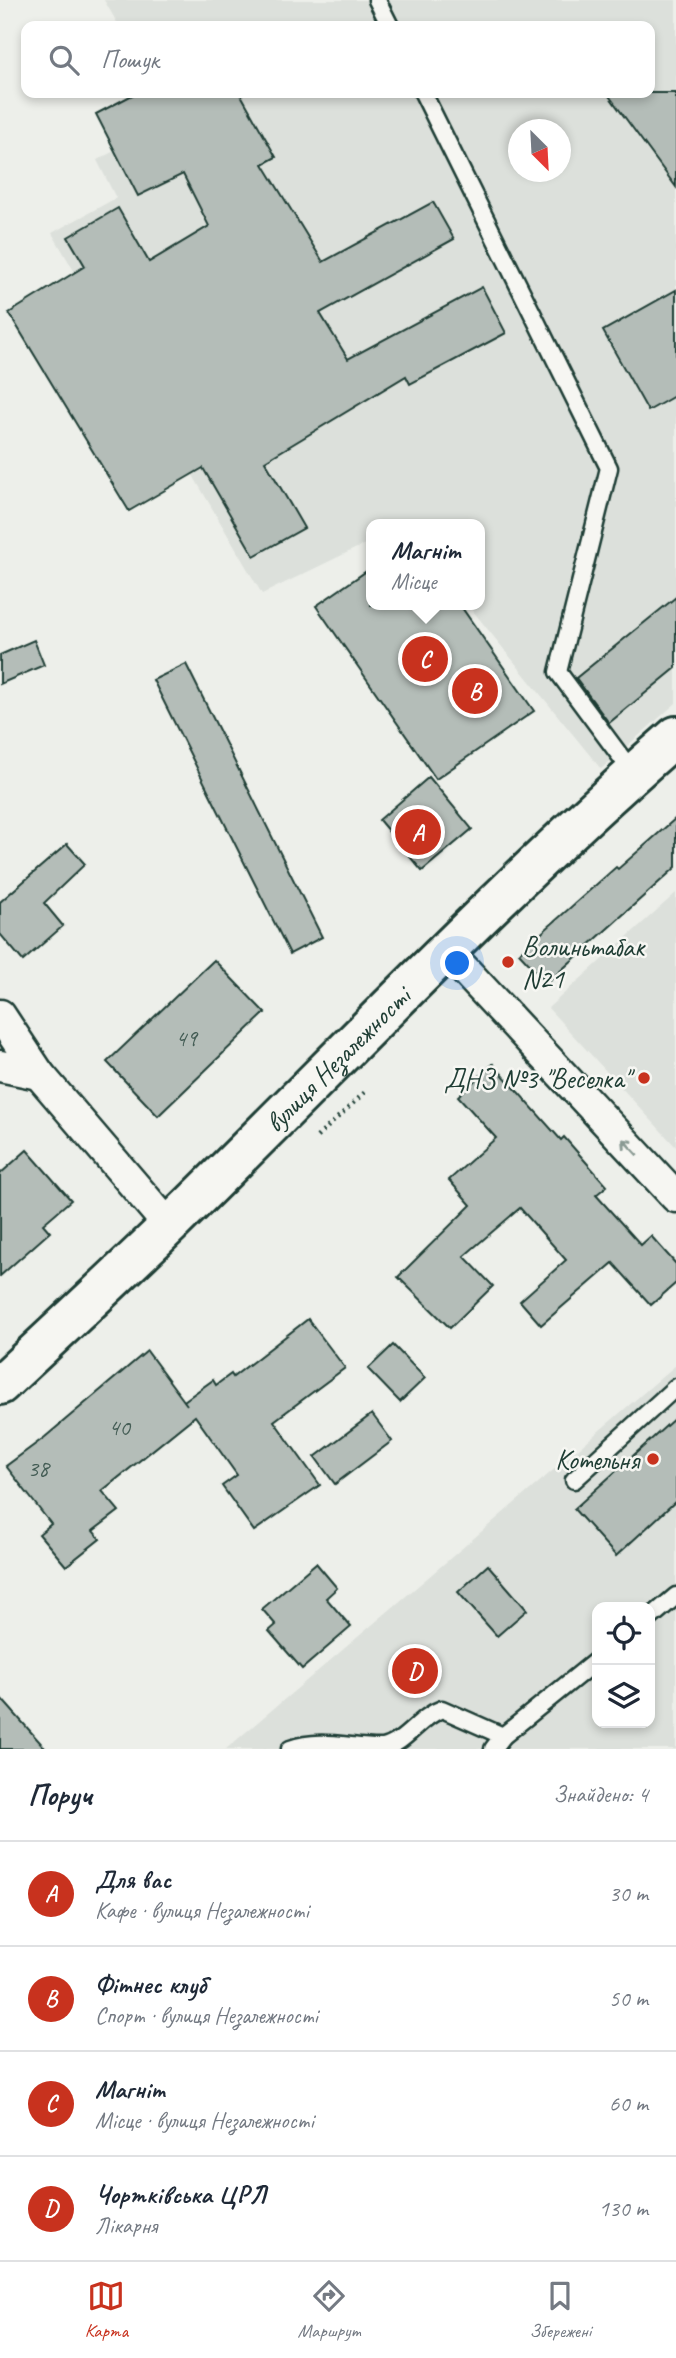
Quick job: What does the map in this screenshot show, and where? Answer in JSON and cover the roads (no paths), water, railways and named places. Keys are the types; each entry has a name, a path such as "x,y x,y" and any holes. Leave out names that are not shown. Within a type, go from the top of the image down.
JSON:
{"main road":[{"name":"вулиця Незалежності","path":"0,1385 169,1226 446,950 633,773 676,736"}],"street":[{"path":"446,950 676,1197"},
{"path":"0,1015 39,1074 169,1226"},
{"path":"0,1066 39,1074"}],"lane":[{"path":"377,0 388,21"},
{"path":"425,98 609,468 558,672 633,773"},
{"path":"574,1480 676,1387"},
{"path":"655,1614 676,1596"},
{"path":"290,1749 315,1744 385,1748 397,1742 432,1713 442,1709 498,1743 592,1664"}],"place":[{"name":"Магніт","path":"425,659"},
{"name":"Фітнес клуб","path":"475,691"},
{"name":"Для вас","path":"418,832"},
{"name":"Волиньтабак N21","path":"508,962"},
{"name":"ДНЗ №3 \"Веселка\"","path":"644,1078"},
{"name":"Котельня","path":"653,1459"},
{"name":"Чортківська ЦРЛ","path":"415,1671"}]}
